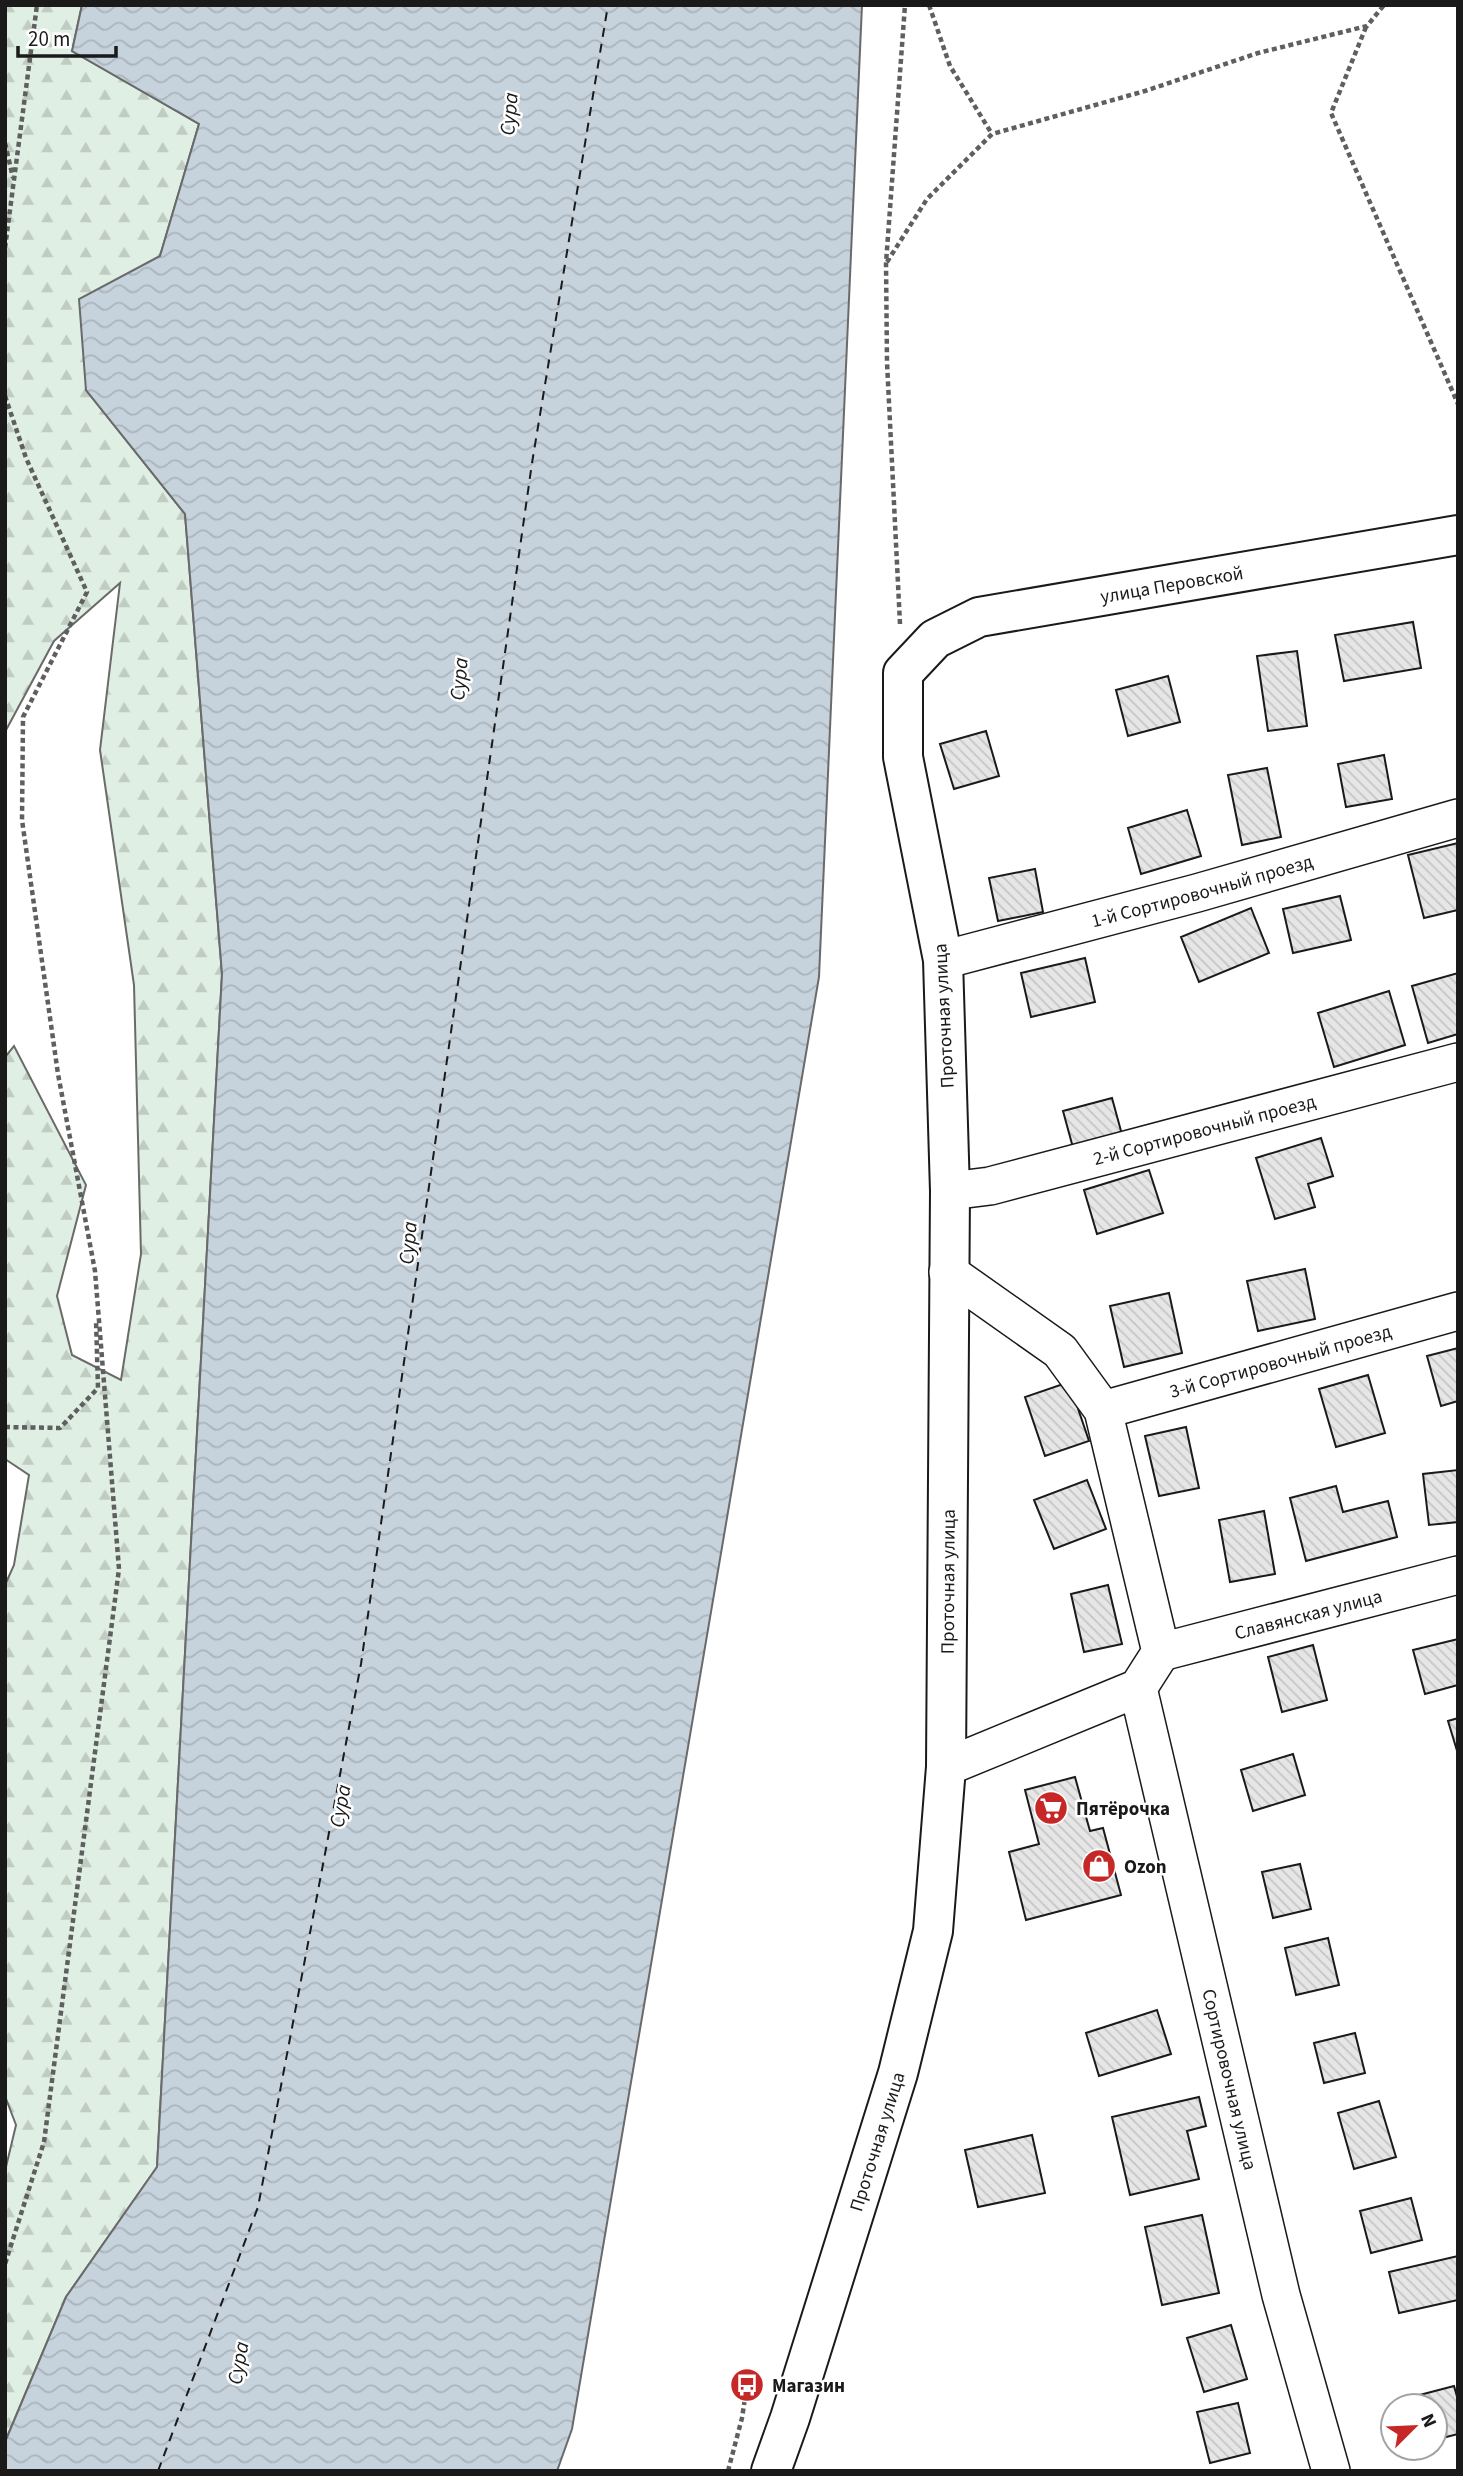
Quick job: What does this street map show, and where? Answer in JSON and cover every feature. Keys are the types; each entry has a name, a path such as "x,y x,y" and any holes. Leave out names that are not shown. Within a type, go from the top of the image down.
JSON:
{"main road":[{"name":"улица Перовской","path":"903,673 935,639 979,617 1458,535"},
{"name":"Проточная улица","path":"771,2471 898,2073 933,1931 946,1768 950,1191 943,960 903,757 903,673"}],"street":[{"name":"1-й Сортировочный проезд","path":"943,960 1197,893 1458,818"},
{"name":"2-й Сортировочный проезд","path":"950,1191 990,1186 1458,1062"},
{"path":"946,1768 1138,1688 1161,1652 1103,1410 1060,1351 948,1272"},
{"name":"3-й Сортировочный проезд","path":"1103,1410 1458,1311"},
{"name":"Славянская улица","path":"1161,1652 1458,1574"},
{"name":"Сортировочная улица","path":"1138,1688 1281,2295 1331,2471"}],"path":[{"path":"5,248 37,5"},
{"path":"903,673 887,362 886,263 905,5"},
{"path":"929,5 950,66 992,134"},
{"path":"1384,5 1367,26 1331,113 1458,404"},
{"path":"886,263 926,199 992,134 1145,91 1258,53 1367,26"},
{"path":"5,143 14,182"},
{"path":"5,396 26,458 87,592 23,718 22,820 58,1074 95,1271 119,1569 44,2142 5,2264"},
{"path":"5,1427 60,1428 98,1388 95,1271"},
{"path":"728,2471 742,2418 747,2385"}],"green space":[{"path":"5,5 82,5 72,51 199,124 160,256 86,390 185,514 222,974 157,2167 66,2297 5,2442 5,2171 16,2125 5,2096 5,1585 14,1565 29,1475 5,1459 5,1057 14,1046 86,1185 57,1296 72,1355 121,1380 141,1254 134,985 100,750 120,583 54,641 5,732"}],"water":[{"name":"Сура","path":"82,5 862,5 819,977 572,2429 557,2471 5,2471 5,2442 66,2297 157,2167 222,974 185,514 86,390 79,299 160,256 199,124 72,51"}],"building":[{"path":"1413,622 1421,668 1344,681 1335,635"},
{"path":"1297,651 1307,726 1268,731 1257,656"},
{"path":"1168,676 1180,722 1128,736 1116,690"},
{"path":"986,731 999,776 954,789 940,744"},
{"path":"1384,755 1392,799 1346,807 1338,764"},
{"path":"1267,768 1281,837 1242,845 1228,775"},
{"path":"1187,810 1201,856 1141,874 1128,828"},
{"path":"1458,843 1458,910 1424,918 1408,855"},
{"path":"1035,869 1043,912 998,921 989,878"},
{"path":"1340,896 1351,940 1293,953 1283,909"},
{"path":"1251,908 1269,953 1199,982 1181,937"},
{"path":"1085,958 1095,1002 1031,1017 1021,973"},
{"path":"1458,973 1458,1034 1428,1043 1412,986"},
{"path":"1389,991 1405,1045 1334,1067 1318,1013"},
{"path":"1112,1098 1124,1142 1075,1155 1063,1111"},
{"path":"1321,1138 1333,1176 1308,1184 1315,1207 1275,1219 1256,1158"},
{"path":"1149,1170 1163,1213 1097,1234 1084,1190"},
{"path":"1305,1269 1315,1319 1258,1331 1247,1281"},
{"path":"1169,1293 1182,1353 1124,1367 1110,1306"},
{"path":"1458,1348 1458,1401 1441,1406 1427,1356"},
{"path":"1368,1375 1385,1433 1336,1447 1319,1389"},
{"path":"1069,1382 1089,1441 1045,1456 1025,1397"},
{"path":"1186,1427 1199,1488 1159,1496 1145,1436"},
{"path":"1458,1470 1458,1522 1429,1525 1423,1474"},
{"path":"1087,1480 1106,1529 1054,1549 1034,1500"},
{"path":"1336,1486 1343,1512 1388,1501 1397,1537 1306,1561 1290,1498"},
{"path":"1264,1511 1275,1574 1230,1582 1219,1520"},
{"path":"1108,1585 1122,1644 1084,1652 1071,1594"},
{"path":"1458,1639 1458,1685 1425,1694 1413,1650"},
{"path":"1313,1645 1327,1700 1282,1712 1268,1657"},
{"path":"1458,1718 1458,1754 1448,1721"},
{"path":"1293,1754 1305,1795 1253,1811 1241,1770"},
{"path":"1075,1777 1090,1831 1103,1828 1121,1895 1026,1920 1009,1852 1039,1844 1025,1790"},
{"path":"1300,1864 1311,1909 1273,1918 1262,1872"},
{"path":"1328,1938 1339,1985 1296,1995 1285,1948"},
{"path":"1157,2010 1171,2054 1099,2076 1086,2033"},
{"path":"1355,2033 1365,2073 1324,2083 1314,2043"},
{"path":"1199,2097 1206,2126 1187,2131 1199,2179 1130,2195 1112,2117"},
{"path":"1379,2101 1396,2157 1354,2169 1338,2113"},
{"path":"1032,2135 1045,2193 978,2207 965,2150"},
{"path":"1411,2198 1422,2240 1371,2253 1360,2211"},
{"path":"1202,2215 1219,2293 1162,2305 1145,2227"},
{"path":"1458,2256 1458,2300 1399,2313 1389,2272"},
{"path":"1231,2325 1247,2379 1204,2392 1187,2338"},
{"path":"1454,2386 1458,2400 1458,2434 1449,2436 1449,2392 1431,2392"},
{"path":"1238,2403 1250,2453 1210,2463 1197,2412"}],"ferry route":[{"path":"158,2471 258,2207 361,1664 532,463 608,5"}],"place":[{"name":"Пятёрочка","path":"1051,1808"},
{"name":"Ozon","path":"1099,1866"},
{"name":"Магазин","path":"747,2385"}]}
